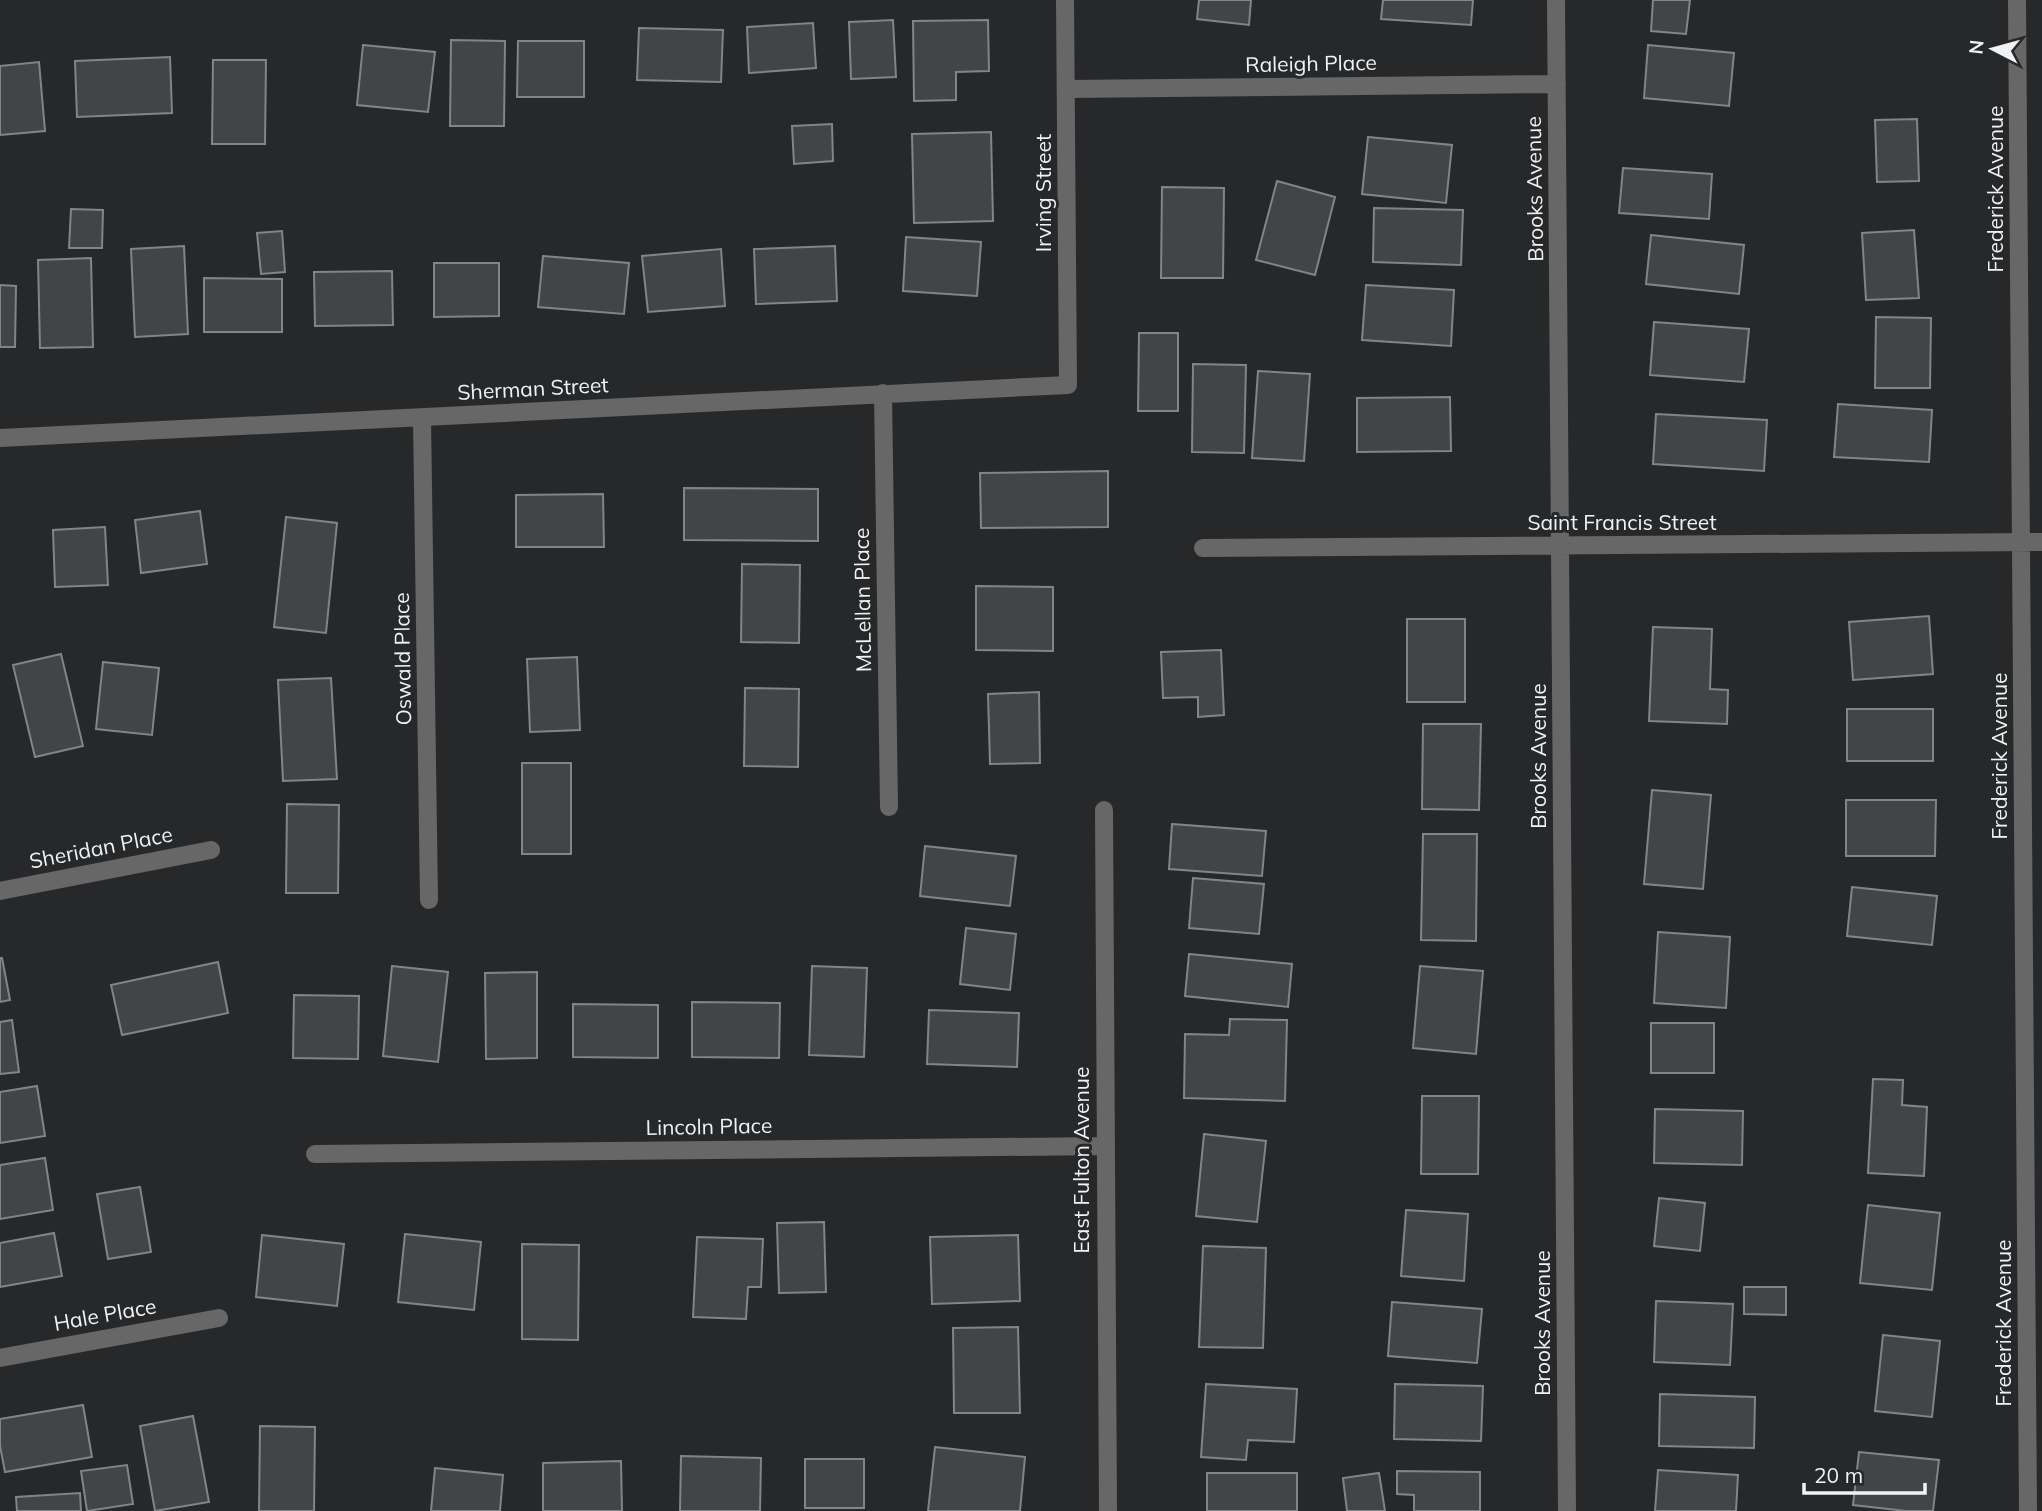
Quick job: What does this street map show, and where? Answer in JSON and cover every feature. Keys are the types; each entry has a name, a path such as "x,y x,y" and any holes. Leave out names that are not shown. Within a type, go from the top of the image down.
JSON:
{"street":[{"name":"Irving Street","path":"1065,0 1068,385"},
{"name":"Brooks Avenue","path":"1556,0 1567,1511"},
{"name":"Frederick Avenue","path":"2017,0 2028,1511"},
{"name":"Raleigh Place","path":"1066,89 1557,84"},
{"name":"Sherman Street","path":"0,438 1068,385"},
{"name":"McLellan Place","path":"883,393 889,807"},
{"name":"Oswald Place","path":"422,418 429,900"},
{"name":"Saint Francis Street","path":"1203,548 2042,542"},
{"name":"East Fulton Avenue","path":"1104,810 1108,1511"},
{"name":"Sheridan Place","path":"0,891 211,850"},
{"name":"Lincoln Place","path":"315,1154 1104,1146"},
{"name":"Hale Place","path":"0,1358 219,1318"}],"building":[{"path":"1199,0 1251,0 1249,25 1197,19"},
{"path":"1383,0 1473,0 1471,25 1381,19"},
{"path":"1653,0 1690,0 1686,34 1651,31"},
{"path":"893,20 896,77 851,79 849,22"},
{"path":"988,20 989,71 956,72 956,100 914,101 913,21"},
{"path":"813,23 816,68 749,73 747,27"},
{"path":"639,28 723,30 721,82 637,80"},
{"path":"451,40 505,41 504,126 450,126"},
{"path":"518,41 584,41 584,97 517,97"},
{"path":"363,45 435,52 428,112 357,105"},
{"path":"1648,45 1734,53 1729,106 1644,98"},
{"path":"170,57 172,113 77,117 75,61"},
{"path":"213,60 266,60 265,144 212,144"},
{"path":"39,62 45,131 0,135 0,66"},
{"path":"1917,119 1919,181 1877,182 1875,120"},
{"path":"832,124 833,161 794,164 792,126"},
{"path":"991,132 993,221 914,223 912,134"},
{"path":"1368,137 1452,145 1446,203 1362,194"},
{"path":"1623,168 1712,174 1709,219 1619,213"},
{"path":"1277,181 1335,197 1315,275 1256,260"},
{"path":"1162,187 1224,188 1223,278 1161,278"},
{"path":"1374,208 1463,210 1461,265 1373,262"},
{"path":"71,209 103,210 102,248 69,248"},
{"path":"1914,230 1919,298 1866,300 1862,233"},
{"path":"282,231 285,272 261,274 257,233"},
{"path":"1651,235 1744,245 1739,294 1646,284"},
{"path":"906,237 981,242 977,296 903,291"},
{"path":"184,246 188,334 135,337 131,249"},
{"path":"835,246 837,301 756,304 754,249"},
{"path":"721,249 725,306 648,312 642,256"},
{"path":"543,256 629,263 624,314 538,307"},
{"path":"91,258 93,347 40,348 38,260"},
{"path":"434,263 499,263 499,316 434,317"},
{"path":"392,271 393,325 315,326 314,272"},
{"path":"204,278 282,279 282,332 204,332"},
{"path":"0,285 16,286 15,347 0,347"},
{"path":"1366,285 1454,290 1451,346 1362,340"},
{"path":"1876,317 1931,318 1930,388 1875,388"},
{"path":"1654,322 1749,329 1744,382 1650,375"},
{"path":"1139,333 1178,333 1178,411 1138,411"},
{"path":"1193,364 1246,365 1244,453 1192,452"},
{"path":"1258,371 1310,374 1304,461 1252,458"},
{"path":"1450,397 1451,451 1357,452 1357,398"},
{"path":"1838,404 1932,410 1929,462 1834,457"},
{"path":"1656,414 1767,420 1764,471 1653,464"},
{"path":"1108,471 1108,527 981,528 980,473"},
{"path":"684,488 818,489 818,541 684,540"},
{"path":"603,494 604,547 516,547 516,495"},
{"path":"200,511 207,564 141,573 135,520"},
{"path":"286,517 337,523 326,633 274,627"},
{"path":"105,527 108,585 55,587 53,530"},
{"path":"742,564 800,565 799,643 741,642"},
{"path":"976,586 1053,587 1053,651 976,650"},
{"path":"1929,616 1933,674 1853,680 1849,622"},
{"path":"1407,619 1465,619 1465,702 1407,702"},
{"path":"1653,627 1712,629 1710,689 1728,690 1727,724 1649,721"},
{"path":"1221,650 1224,715 1198,717 1198,697 1163,698 1161,652"},
{"path":"61,654 83,746 35,757 13,665"},
{"path":"577,657 580,730 530,732 527,659"},
{"path":"103,662 159,668 152,735 96,729"},
{"path":"331,678 337,779 283,781 278,680"},
{"path":"745,688 799,689 798,767 744,766"},
{"path":"1039,692 1040,763 990,764 988,694"},
{"path":"1847,709 1933,709 1933,761 1847,761"},
{"path":"1423,724 1481,724 1479,810 1422,809"},
{"path":"522,763 571,763 571,854 522,854"},
{"path":"1652,790 1711,795 1703,889 1644,884"},
{"path":"1846,800 1936,800 1935,856 1846,856"},
{"path":"287,804 339,805 338,893 286,893"},
{"path":"1172,824 1266,831 1262,876 1169,869"},
{"path":"1423,834 1477,834 1476,941 1421,940"},
{"path":"925,846 1016,856 1010,906 920,896"},
{"path":"1193,878 1264,884 1259,934 1189,928"},
{"path":"1852,887 1937,896 1932,945 1847,936"},
{"path":"966,928 1016,934 1010,990 960,984"},
{"path":"1658,932 1730,937 1726,1008 1654,1003"},
{"path":"1189,954 1292,964 1288,1007 1185,996"},
{"path":"0,958 10,1000 0,1002"},
{"path":"218,962 228,1013 122,1035 111,985"},
{"path":"392,966 448,972 438,1062 383,1056"},
{"path":"812,966 867,968 864,1057 809,1055"},
{"path":"1420,966 1483,971 1476,1054 1413,1048"},
{"path":"537,972 537,1058 486,1059 485,973"},
{"path":"294,995 359,996 358,1059 293,1058"},
{"path":"692,1002 780,1003 779,1058 692,1057"},
{"path":"573,1004 658,1005 658,1058 573,1057"},
{"path":"929,1010 1019,1013 1017,1067 927,1064"},
{"path":"1230,1019 1287,1020 1285,1101 1184,1098 1185,1034 1229,1035"},
{"path":"12,1020 19,1072 0,1074 0,1022"},
{"path":"1651,1023 1714,1023 1714,1073 1651,1073"},
{"path":"1873,1079 1903,1080 1902,1105 1927,1107 1924,1176 1868,1173"},
{"path":"37,1086 45,1136 0,1143 0,1092"},
{"path":"1422,1096 1479,1096 1478,1174 1421,1174"},
{"path":"1655,1109 1743,1111 1742,1165 1654,1163"},
{"path":"1204,1134 1266,1141 1257,1222 1196,1216"},
{"path":"45,1158 53,1210 0,1219 0,1165"},
{"path":"140,1187 151,1252 108,1259 97,1194"},
{"path":"1659,1198 1705,1203 1700,1251 1654,1246"},
{"path":"1868,1205 1940,1213 1932,1290 1860,1283"},
{"path":"1406,1210 1468,1214 1464,1281 1401,1276"},
{"path":"824,1222 826,1292 779,1293 777,1223"},
{"path":"54,1233 62,1276 0,1287 0,1243"},
{"path":"405,1234 481,1242 474,1310 398,1302"},
{"path":"262,1235 344,1244 337,1306 256,1297"},
{"path":"1018,1235 1020,1301 932,1304 930,1237"},
{"path":"697,1237 763,1239 761,1287 748,1287 746,1319 693,1317"},
{"path":"522,1244 579,1245 578,1340 522,1339"},
{"path":"1203,1246 1266,1248 1263,1348 1199,1347"},
{"path":"1744,1287 1786,1287 1786,1315 1744,1314"},
{"path":"1656,1301 1733,1304 1730,1365 1654,1362"},
{"path":"1392,1302 1482,1309 1477,1363 1388,1356"},
{"path":"1018,1327 1020,1413 954,1413 953,1328"},
{"path":"1883,1335 1940,1341 1932,1417 1875,1411"},
{"path":"1206,1384 1297,1389 1294,1442 1248,1440 1246,1460 1201,1457"},
{"path":"1395,1384 1483,1386 1481,1441 1394,1439"},
{"path":"1660,1394 1755,1397 1754,1448 1659,1446"},
{"path":"83,1405 92,1457 5,1472 0,1446 0,1419"},
{"path":"193,1416 209,1502 155,1511 140,1426"},
{"path":"260,1426 315,1427 314,1511 259,1511"},
{"path":"935,1447 1025,1457 1020,1511 928,1511"},
{"path":"1859,1452 1939,1460 1933,1511 1853,1505"},
{"path":"681,1456 761,1458 760,1511 680,1511"},
{"path":"805,1459 864,1459 864,1508 805,1508"},
{"path":"621,1461 622,1511 543,1511 543,1463"},
{"path":"127,1465 133,1504 87,1511 81,1471"},
{"path":"435,1468 503,1475 500,1511 431,1511"},
{"path":"1658,1470 1738,1475 1736,1511 1655,1511"},
{"path":"1397,1471 1480,1472 1480,1511 1414,1511 1414,1495 1397,1494"},
{"path":"1207,1473 1297,1473 1297,1511 1207,1511"},
{"path":"1379,1473 1385,1511 1347,1511 1343,1478"},
{"path":"80,1493 81,1511 17,1511 16,1497"}]}
